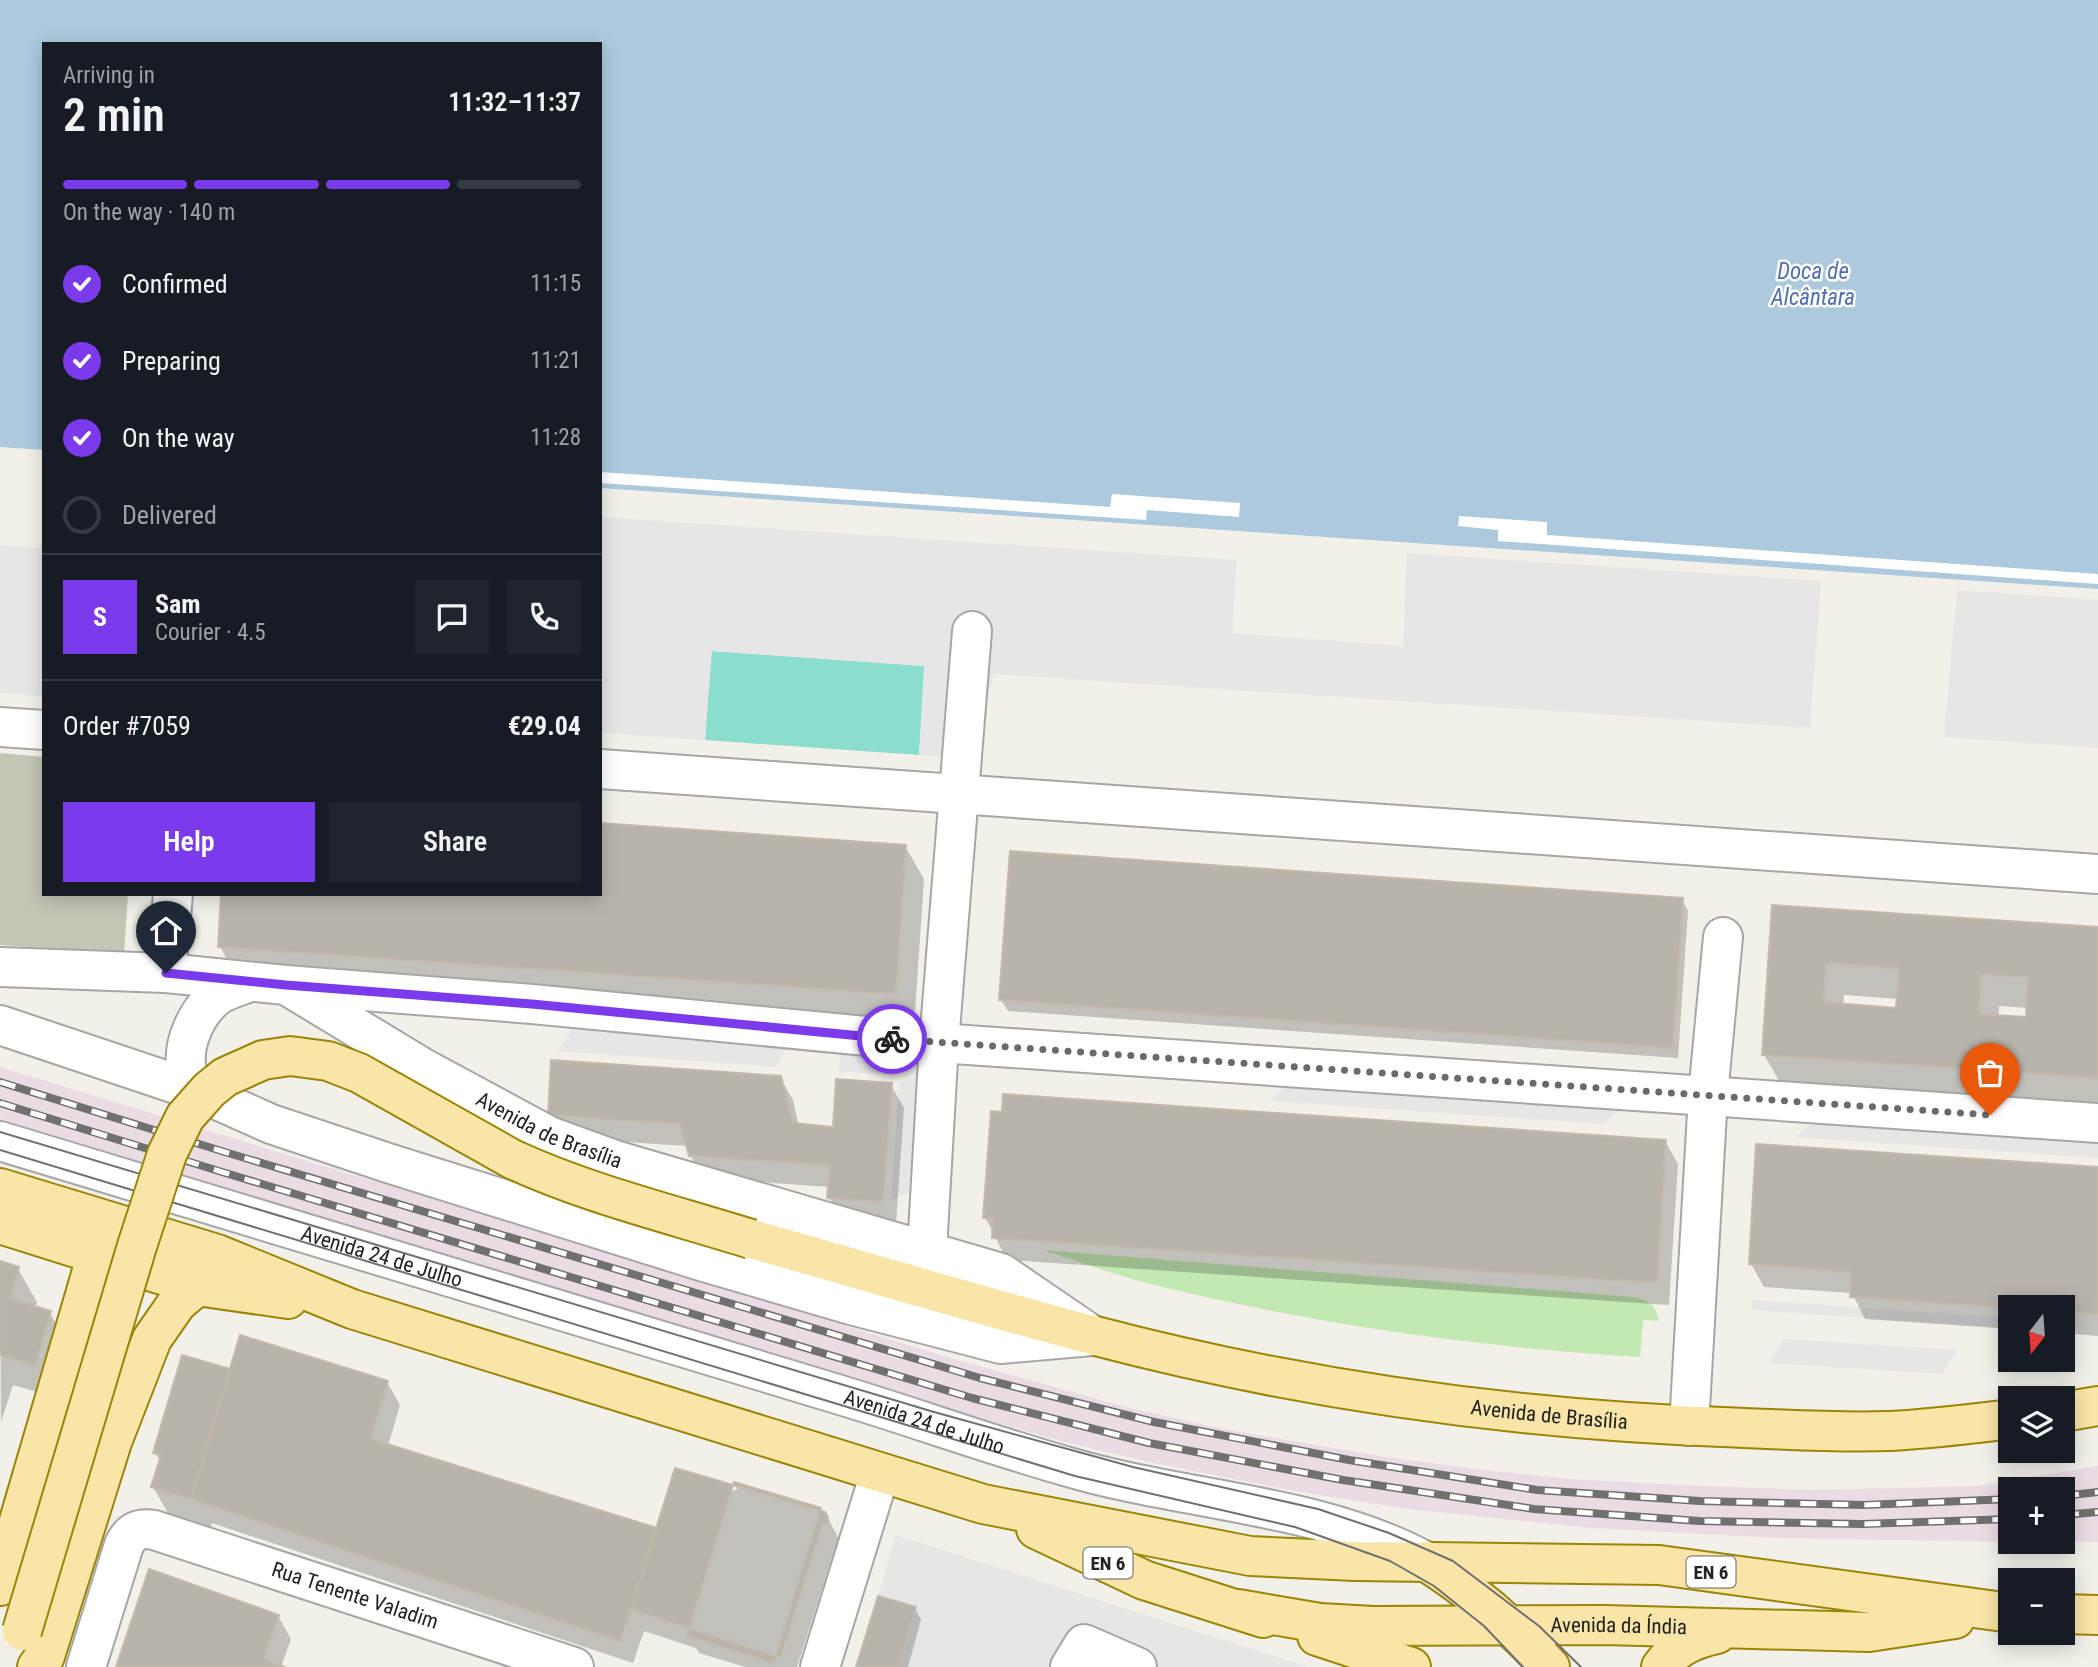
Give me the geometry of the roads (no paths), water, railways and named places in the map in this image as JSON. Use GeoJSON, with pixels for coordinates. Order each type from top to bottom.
{"type":"FeatureCollection","features":[{"type":"Feature","properties":{"kind":"main road"},"geometry":{"type":"LineString","coordinates":[[11,1667],[129,1273],[176,1132],[195,1103],[209,1090],[234,1072],[263,1060],[290,1056],[328,1061],[359,1073],[538,1171],[574,1185],[751,1239],[1094,1336]]}},
{"type":"Feature","properties":{"kind":"main road"},"geometry":{"type":"LineString","coordinates":[[0,1188],[207,1270],[352,1309],[983,1504],[1250,1556],[1424,1561],[1482,1601],[1510,1625],[1550,1667]]}},
{"type":"Feature","properties":{"kind":"main road"},"geometry":{"type":"LineString","coordinates":[[0,1224],[97,1254],[207,1270]]}},
{"type":"Feature","properties":{"kind":"main road"},"geometry":{"type":"LineString","coordinates":[[0,1586],[97,1254]]}},
{"type":"Feature","properties":{"kind":"main road"},"geometry":{"type":"LineString","coordinates":[[37,1667],[46,1656],[112,1442],[152,1339],[177,1303],[207,1270]]}},
{"type":"Feature","properties":{"kind":"main road","name":"Avenida de Brasília"},"geometry":{"type":"LineString","coordinates":[[1094,1336],[1266,1375],[1486,1409],[1581,1419],[1689,1426],[1887,1431],[1998,1421]]}},
{"type":"Feature","properties":{"kind":"main road"},"geometry":{"type":"LineString","coordinates":[[2075,1410],[2098,1406]]}},
{"type":"Feature","properties":{"kind":"main road","name":"EN 6"},"geometry":{"type":"LineString","coordinates":[[983,1504],[1144,1580],[1238,1609]]}},
{"type":"Feature","properties":{"kind":"main road","name":"Avenida da Índia"},"geometry":{"type":"LineString","coordinates":[[1424,1561],[1659,1565],[1998,1612]]}},
{"type":"Feature","properties":{"kind":"main road"},"geometry":{"type":"LineString","coordinates":[[1238,1609],[1412,1667]]}},
{"type":"Feature","properties":{"kind":"main road","name":"Avenida da Índia"},"geometry":{"type":"LineString","coordinates":[[1238,1609],[1320,1623],[1373,1626],[1510,1625],[1869,1632],[1998,1614]]}},
{"type":"Feature","properties":{"kind":"main road"},"geometry":{"type":"LineString","coordinates":[[2075,1614],[2098,1615]]}},
{"type":"Feature","properties":{"kind":"main road"},"geometry":{"type":"LineString","coordinates":[[1661,1667],[1667,1658],[1682,1646],[1698,1639],[1750,1629]]}},
{"type":"Feature","properties":{"kind":"street"},"geometry":{"type":"LineString","coordinates":[[927,1250],[939,1043],[972,631]]}},
{"type":"Feature","properties":{"kind":"street"},"geometry":{"type":"LineString","coordinates":[[0,727],[42,730]]}},
{"type":"Feature","properties":{"kind":"street"},"geometry":{"type":"LineString","coordinates":[[602,769],[2098,874]]}},
{"type":"Feature","properties":{"kind":"street"},"geometry":{"type":"LineString","coordinates":[[166,973],[173,896]]}},
{"type":"Feature","properties":{"kind":"street"},"geometry":{"type":"LineString","coordinates":[[1689,1426],[1709,1095],[1723,937]]}},
{"type":"Feature","properties":{"kind":"street","name":"Avenida de Brasília"},"geometry":{"type":"LineString","coordinates":[[0,967],[166,973],[268,984],[549,1136],[618,1161],[1001,1273],[1094,1336]]}},
{"type":"Feature","properties":{"kind":"street"},"geometry":{"type":"LineString","coordinates":[[197,1091],[188,1073],[186,1056],[193,1027],[203,1009],[219,995],[268,984],[532,1004],[939,1043],[2098,1123]]}},
{"type":"Feature","properties":{"kind":"street","name":"Avenida de Brasília"},"geometry":{"type":"LineString","coordinates":[[0,1025],[197,1091],[271,1124],[391,1164],[851,1305],[1001,1345],[1094,1336]]}},
{"type":"Feature","properties":{"kind":"street","name":"Avenida 24 de Julho"},"geometry":{"type":"LineString","coordinates":[[0,1141],[838,1394],[1068,1467],[1152,1488],[1314,1521],[1376,1538],[1424,1561]]}},
{"type":"Feature","properties":{"kind":"street"},"geometry":{"type":"LineString","coordinates":[[820,1667],[880,1473]]}},
{"type":"Feature","properties":{"kind":"street","name":"Rua Tenente Valadim"},"geometry":{"type":"LineString","coordinates":[[86,1667],[124,1545],[130,1535],[142,1529],[154,1530],[574,1667]]}},
{"type":"Feature","properties":{"kind":"street"},"geometry":{"type":"LineString","coordinates":[[1070,1667],[1084,1644],[1137,1667]]}},
{"type":"Feature","properties":{"kind":"water","name":"Doca de Alcântara"},"geometry":{"type":"Polygon","coordinates":[[[0,0],[2098,0],[2098,589],[602,488],[602,42],[42,42],[42,450],[0,447],[0,0]]]}},
{"type":"Feature","properties":{"kind":"tram line"},"geometry":{"type":"LineString","coordinates":[[0,1132],[934,1412],[1133,1467],[1318,1509],[1389,1533],[1453,1561],[1539,1626],[1581,1667]]}},
{"type":"Feature","properties":{"kind":"tram line"},"geometry":{"type":"LineString","coordinates":[[0,1150],[1075,1476],[1295,1527],[1390,1561],[1434,1586],[1484,1626],[1523,1667]]}},
{"type":"Feature","properties":{"kind":"railway"},"geometry":{"type":"LineString","coordinates":[[0,1082],[980,1378],[1154,1422],[1349,1460],[1537,1490],[1700,1501],[1864,1505],[1998,1500]]}},
{"type":"Feature","properties":{"kind":"railway"},"geometry":{"type":"LineString","coordinates":[[0,1103],[972,1398],[1149,1443],[1343,1480],[1534,1509],[1699,1521],[1863,1524],[1998,1519]]}},
{"type":"Feature","properties":{"kind":"railway"},"geometry":{"type":"LineString","coordinates":[[2075,1495],[2098,1492]]}},
{"type":"Feature","properties":{"kind":"railway"},"geometry":{"type":"LineString","coordinates":[[2075,1514],[2098,1512]]}}]}
